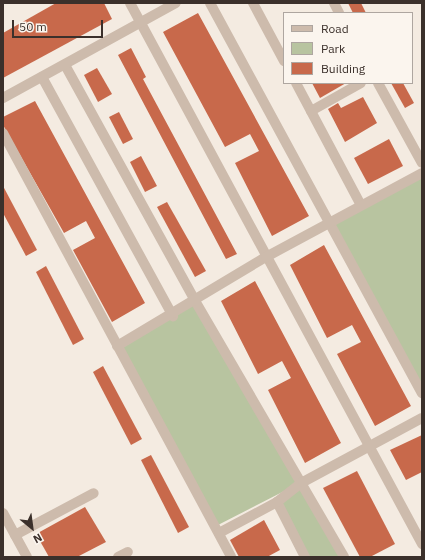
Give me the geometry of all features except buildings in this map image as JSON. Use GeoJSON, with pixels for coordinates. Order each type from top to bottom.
{"type":"FeatureCollection","features":[{"type":"Feature","properties":{"kind":"street"},"geometry":{"type":"LineString","coordinates":[[130,3],[139,23],[422,544]]}},
{"type":"Feature","properties":{"kind":"street"},"geometry":{"type":"LineString","coordinates":[[3,98],[176,3]]}},
{"type":"Feature","properties":{"kind":"street"},"geometry":{"type":"LineString","coordinates":[[210,3],[331,222],[422,392]]}},
{"type":"Feature","properties":{"kind":"street"},"geometry":{"type":"LineString","coordinates":[[252,3],[283,59]]}},
{"type":"Feature","properties":{"kind":"street"},"geometry":{"type":"LineString","coordinates":[[334,3],[338,12]]}},
{"type":"Feature","properties":{"kind":"street"},"geometry":{"type":"LineString","coordinates":[[65,65],[194,299],[303,482],[344,557]]}},
{"type":"Feature","properties":{"kind":"street"},"geometry":{"type":"LineString","coordinates":[[42,77],[173,316]]}},
{"type":"Feature","properties":{"kind":"street"},"geometry":{"type":"LineString","coordinates":[[297,84],[361,205]]}},
{"type":"Feature","properties":{"kind":"street"},"geometry":{"type":"LineString","coordinates":[[311,111],[359,84]]}},
{"type":"Feature","properties":{"kind":"street"},"geometry":{"type":"LineString","coordinates":[[379,84],[422,163]]}},
{"type":"Feature","properties":{"kind":"street"},"geometry":{"type":"LineString","coordinates":[[3,134],[232,557]]}},
{"type":"Feature","properties":{"kind":"street"},"geometry":{"type":"LineString","coordinates":[[118,346],[173,316],[194,299],[266,257],[422,173]]}},
{"type":"Feature","properties":{"kind":"street"},"geometry":{"type":"LineString","coordinates":[[219,533],[276,502],[303,482],[368,445],[422,418]]}},
{"type":"Feature","properties":{"kind":"street"},"geometry":{"type":"LineString","coordinates":[[15,535],[94,493]]}},
{"type":"Feature","properties":{"kind":"street"},"geometry":{"type":"LineString","coordinates":[[276,502],[305,557]]}},
{"type":"Feature","properties":{"kind":"street"},"geometry":{"type":"LineString","coordinates":[[3,513],[27,557]]}},
{"type":"Feature","properties":{"kind":"street"},"geometry":{"type":"LineString","coordinates":[[118,557],[128,552]]}},
{"type":"Feature","properties":{"kind":"green space"},"geometry":{"type":"Polygon","coordinates":[[[422,173],[422,392],[331,222],[422,173]]]}},
{"type":"Feature","properties":{"kind":"green space"},"geometry":{"type":"Polygon","coordinates":[[[194,299],[344,557],[305,557],[277,502],[300,483],[218,525],[118,346],[194,299]]]}}]}
